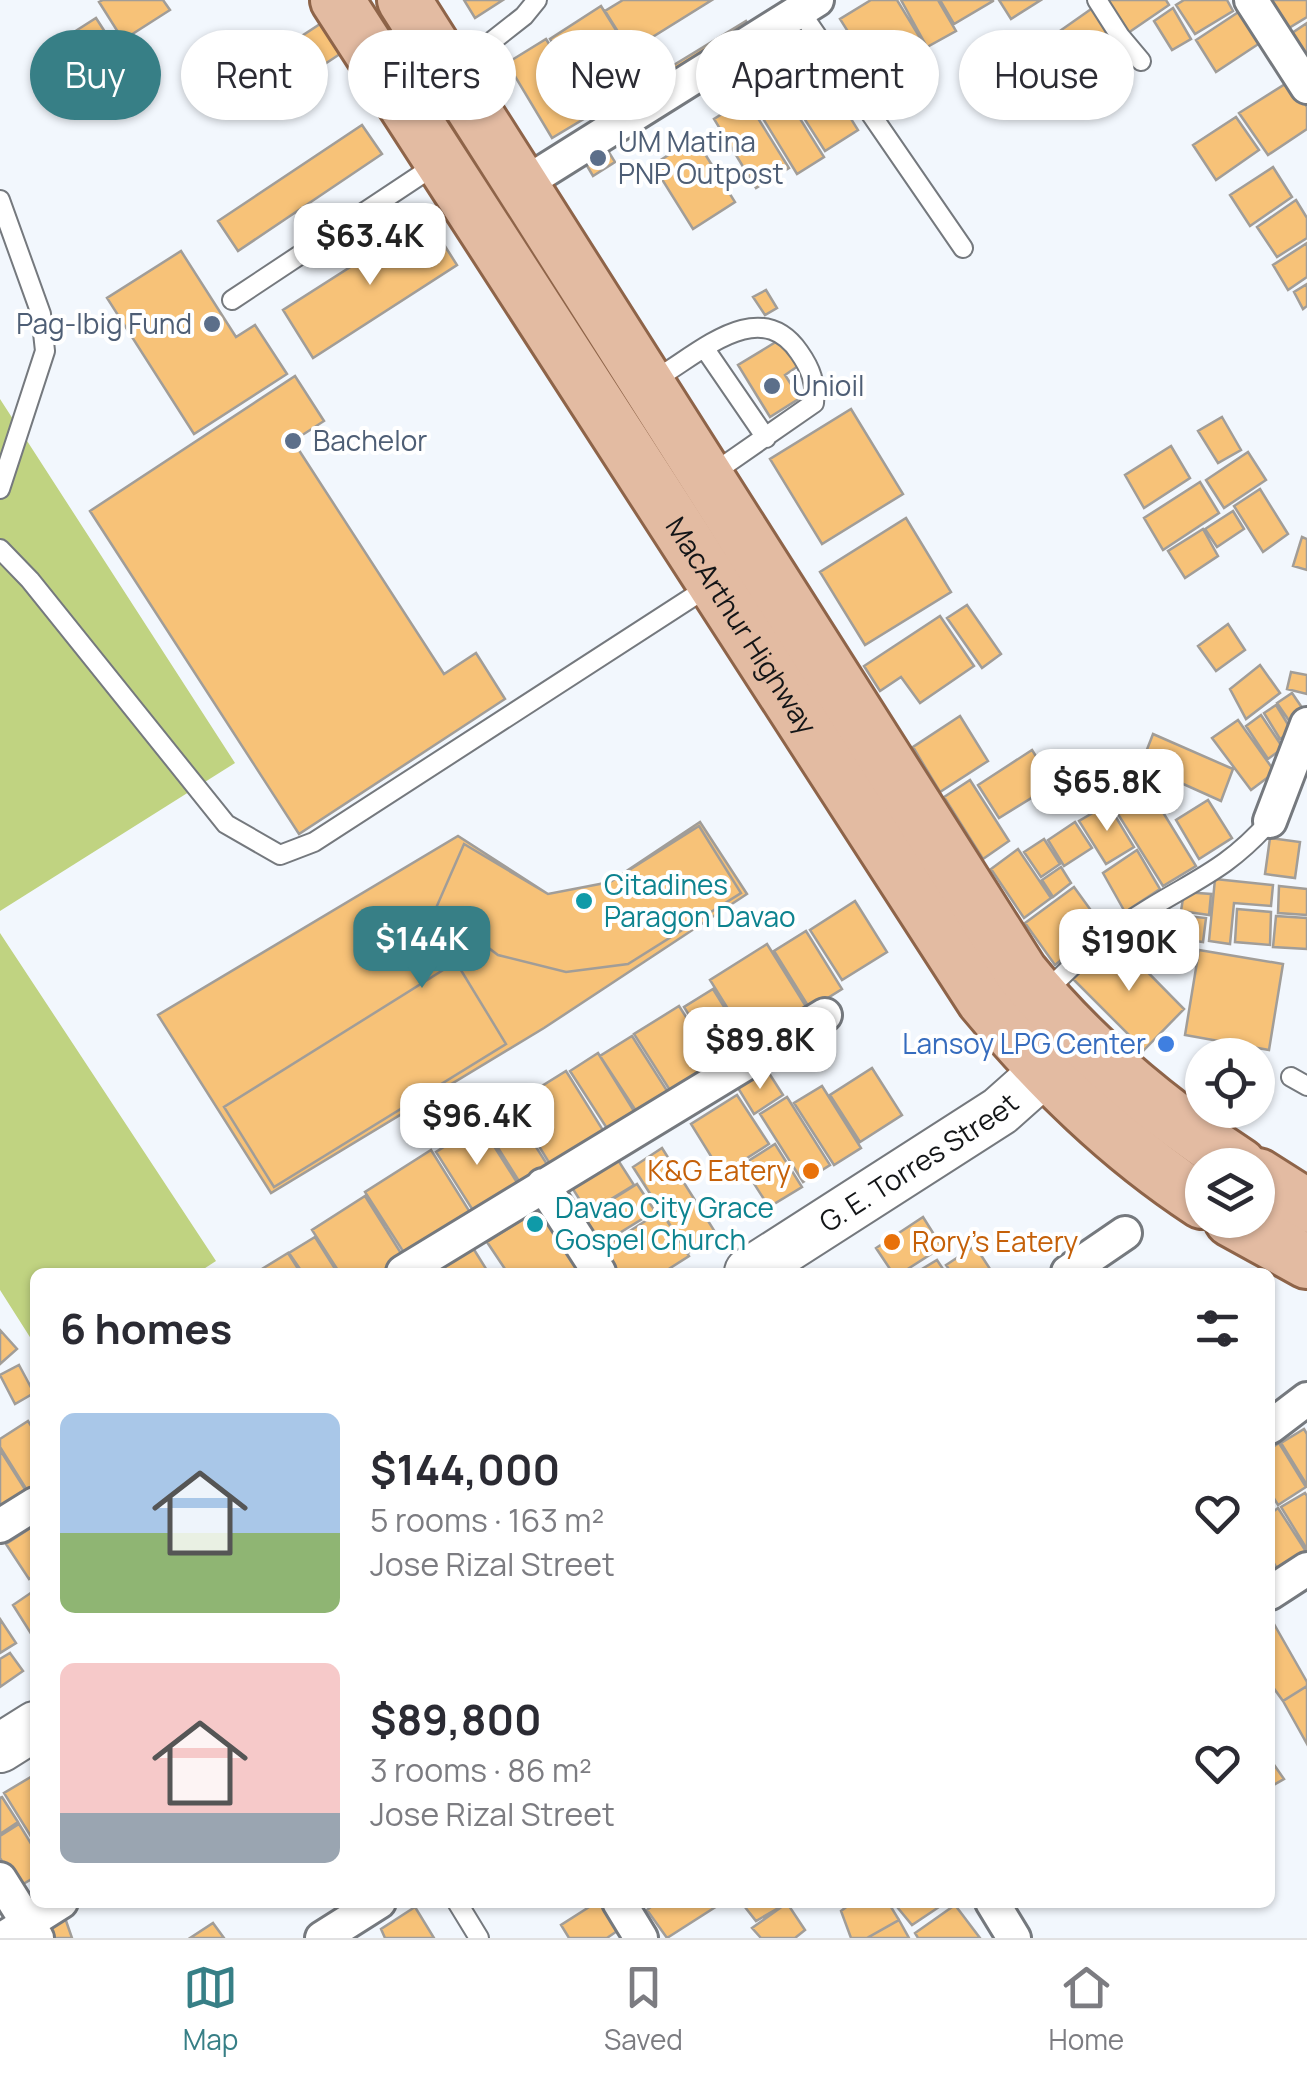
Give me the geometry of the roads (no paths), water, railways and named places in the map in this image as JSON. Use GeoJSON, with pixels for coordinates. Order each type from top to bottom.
{"type":"FeatureCollection","features":[{"type":"Feature","properties":{"kind":"main road","name":"MacArthur Highway"},"geometry":{"type":"LineString","coordinates":[[337,0],[984,1000],[1062,1056],[1144,1096],[1216,1148]]}},
{"type":"Feature","properties":{"kind":"main road","name":"MacArthur Highway"},"geometry":{"type":"LineString","coordinates":[[404,0],[423,30]]}},
{"type":"Feature","properties":{"kind":"main road","name":"MacArthur Highway"},"geometry":{"type":"LineString","coordinates":[[481,120],[981,911],[1041,997],[1062,1056],[1122,1143],[1185,1189]]}},
{"type":"Feature","properties":{"kind":"main road","name":"G. E. Torres Street"},"geometry":{"type":"LineString","coordinates":[[755,1268],[990,1118],[1062,1056]]}},
{"type":"Feature","properties":{"kind":"main road"},"geometry":{"type":"LineString","coordinates":[[1275,1186],[1307,1206]]}},
{"type":"Feature","properties":{"kind":"main road"},"geometry":{"type":"LineString","coordinates":[[1264,1238],[1307,1262]]}},
{"type":"Feature","properties":{"kind":"street"},"geometry":{"type":"LineString","coordinates":[[1251,0],[1307,87]]}},
{"type":"Feature","properties":{"kind":"street"},"geometry":{"type":"LineString","coordinates":[[522,185],[808,6]]}},
{"type":"Feature","properties":{"kind":"street"},"geometry":{"type":"LineString","coordinates":[[1270,820],[1307,724]]}},
{"type":"Feature","properties":{"kind":"street"},"geometry":{"type":"LineString","coordinates":[[409,1268],[825,1015]]}},
{"type":"Feature","properties":{"kind":"street"},"geometry":{"type":"LineString","coordinates":[[543,1185],[596,1268]]}},
{"type":"Feature","properties":{"kind":"street"},"geometry":{"type":"LineString","coordinates":[[1074,1268],[1125,1232]]}},
{"type":"Feature","properties":{"kind":"street"},"geometry":{"type":"LineString","coordinates":[[1275,1424],[1307,1398]]}},
{"type":"Feature","properties":{"kind":"street"},"geometry":{"type":"LineString","coordinates":[[0,1526],[30,1507]]}},
{"type":"Feature","properties":{"kind":"street"},"geometry":{"type":"LineString","coordinates":[[1275,1591],[1307,1569]]}},
{"type":"Feature","properties":{"kind":"street"},"geometry":{"type":"LineString","coordinates":[[0,1879],[23,1933],[54,1908]]}},
{"type":"Feature","properties":{"kind":"street"},"geometry":{"type":"LineString","coordinates":[[322,1938],[370,1908]]}},
{"type":"Feature","properties":{"kind":"street"},"geometry":{"type":"LineString","coordinates":[[623,1908],[641,1938]]}},
{"type":"Feature","properties":{"kind":"street"},"geometry":{"type":"LineString","coordinates":[[996,1908],[1014,1938]]}},
{"type":"Feature","properties":{"kind":"lane"},"geometry":{"type":"LineString","coordinates":[[506,30],[536,0]]}},
{"type":"Feature","properties":{"kind":"lane"},"geometry":{"type":"LineString","coordinates":[[1097,0],[1141,61]]}},
{"type":"Feature","properties":{"kind":"lane"},"geometry":{"type":"LineString","coordinates":[[808,6],[963,248]]}},
{"type":"Feature","properties":{"kind":"lane"},"geometry":{"type":"LineString","coordinates":[[232,300],[440,162]]}},
{"type":"Feature","properties":{"kind":"lane"},"geometry":{"type":"LineString","coordinates":[[0,200],[41,314],[45,350],[0,489]]}},
{"type":"Feature","properties":{"kind":"lane"},"geometry":{"type":"LineString","coordinates":[[648,384],[730,332],[750,327],[771,328],[787,336],[800,354],[816,386],[814,402],[707,477]]}},
{"type":"Feature","properties":{"kind":"lane"},"geometry":{"type":"LineString","coordinates":[[705,349],[766,438]]}},
{"type":"Feature","properties":{"kind":"lane"},"geometry":{"type":"LineString","coordinates":[[0,549],[42,595],[226,824],[280,855],[314,842],[712,584]]}},
{"type":"Feature","properties":{"kind":"lane"},"geometry":{"type":"LineString","coordinates":[[1041,997],[1098,943],[1150,908],[1210,876],[1246,849],[1270,820]]}},
{"type":"Feature","properties":{"kind":"lane"},"geometry":{"type":"LineString","coordinates":[[462,1908],[480,1938]]}},
{"type":"Feature","properties":{"kind":"place","name":"UM Matina PNP Outpost"},"geometry":{"type":"Point","coordinates":[598,158]}},
{"type":"Feature","properties":{"kind":"place","name":"Pag-Ibig Fund"},"geometry":{"type":"Point","coordinates":[212,324]}},
{"type":"Feature","properties":{"kind":"place","name":"Unioil"},"geometry":{"type":"Point","coordinates":[772,386]}},
{"type":"Feature","properties":{"kind":"place","name":"Bachelor"},"geometry":{"type":"Point","coordinates":[293,441]}},
{"type":"Feature","properties":{"kind":"place","name":"Citadines Paragon Davao"},"geometry":{"type":"Point","coordinates":[584,901]}},
{"type":"Feature","properties":{"kind":"place","name":"Lansoy LPG Center"},"geometry":{"type":"Point","coordinates":[1166,1044]}},
{"type":"Feature","properties":{"kind":"place","name":"K&G Eatery"},"geometry":{"type":"Point","coordinates":[811,1171]}},
{"type":"Feature","properties":{"kind":"place","name":"Davao City Grace Gospel Church"},"geometry":{"type":"Point","coordinates":[535,1224]}},
{"type":"Feature","properties":{"kind":"place","name":"Rory's Eatery"},"geometry":{"type":"Point","coordinates":[892,1242]}}]}
